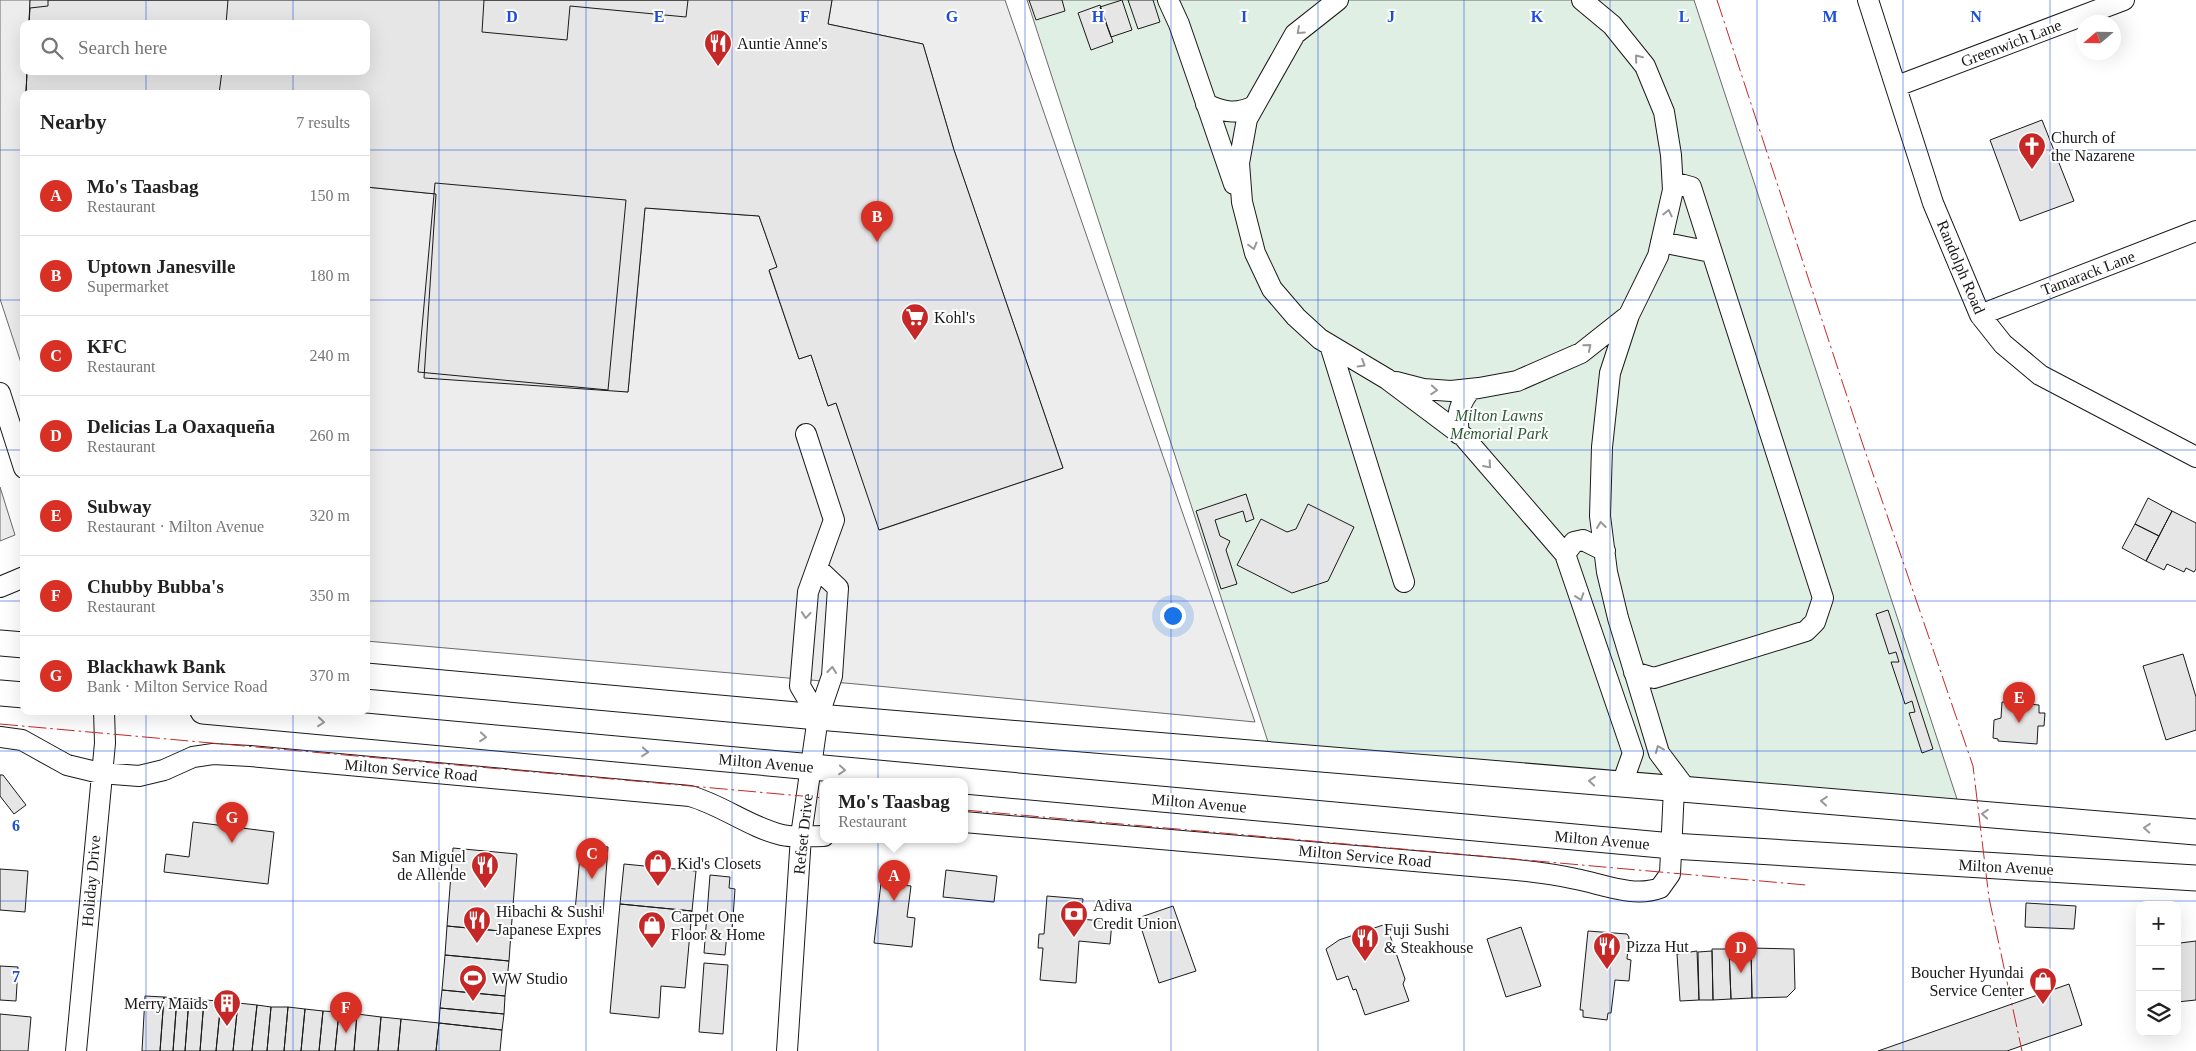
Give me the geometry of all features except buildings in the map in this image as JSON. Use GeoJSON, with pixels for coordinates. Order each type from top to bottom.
{"type":"FeatureCollection","features":[{"type":"Feature","properties":{"kind":"main road"},"geometry":{"type":"LineString","coordinates":[[0,643],[20,645]]}},
{"type":"Feature","properties":{"kind":"main road"},"geometry":{"type":"LineString","coordinates":[[370,676],[818,717],[2196,832]]}},
{"type":"Feature","properties":{"kind":"main road"},"geometry":{"type":"LineString","coordinates":[[0,693],[20,695]]}},
{"type":"Feature","properties":{"kind":"main road","name":"Milton Avenue"},"geometry":{"type":"LineString","coordinates":[[246,715],[931,778]]}},
{"type":"Feature","properties":{"kind":"main road","name":"Milton Avenue"},"geometry":{"type":"LineString","coordinates":[[968,781],[1672,846],[2196,878]]}},
{"type":"Feature","properties":{"kind":"street"},"geometry":{"type":"LineString","coordinates":[[1168,0],[1179,24],[1248,224]]}},
{"type":"Feature","properties":{"kind":"street"},"geometry":{"type":"LineString","coordinates":[[1338,0],[1295,34],[1247,119],[1239,164],[1242,202],[1255,253],[1272,289],[1296,317],[1330,345],[1387,380],[1459,434],[1565,554],[1633,753],[1622,784]]}},
{"type":"Feature","properties":{"kind":"street"},"geometry":{"type":"LineString","coordinates":[[1582,0],[1612,25],[1645,66],[1664,112],[1671,155],[1674,190],[1658,256],[1630,315],[1609,382],[1602,447],[1600,516],[1604,551],[1618,618],[1659,753],[1680,789]]}},
{"type":"Feature","properties":{"kind":"street","name":"Randolph Road"},"geometry":{"type":"LineString","coordinates":[[1868,0],[1897,86],[1933,204],[1980,315],[2003,344],[2040,375],[2196,457]]}},
{"type":"Feature","properties":{"kind":"street","name":"Greenwich Lane"},"geometry":{"type":"LineString","coordinates":[[1897,86],[2124,0]]}},
{"type":"Feature","properties":{"kind":"street"},"geometry":{"type":"LineString","coordinates":[[1206,104],[1230,112],[1244,111],[1254,106]]}},
{"type":"Feature","properties":{"kind":"street"},"geometry":{"type":"LineString","coordinates":[[1634,672],[1654,678],[1806,631],[1815,622],[1823,598],[1691,187],[1673,182]]}},
{"type":"Feature","properties":{"kind":"street","name":"Tamarack Lane"},"geometry":{"type":"LineString","coordinates":[[1980,315],[2196,231]]}},
{"type":"Feature","properties":{"kind":"street"},"geometry":{"type":"LineString","coordinates":[[1661,242],[1712,252]]}},
{"type":"Feature","properties":{"kind":"street"},"geometry":{"type":"LineString","coordinates":[[1387,380],[1422,389],[1451,391],[1517,380],[1581,353],[1630,315]]}},
{"type":"Feature","properties":{"kind":"street"},"geometry":{"type":"LineString","coordinates":[[1330,345],[1404,582]]}},
{"type":"Feature","properties":{"kind":"street"},"geometry":{"type":"LineString","coordinates":[[1459,434],[1457,419],[1460,402],[1471,389]]}},
{"type":"Feature","properties":{"kind":"street"},"geometry":{"type":"LineString","coordinates":[[0,394],[20,456]]}},
{"type":"Feature","properties":{"kind":"street"},"geometry":{"type":"LineString","coordinates":[[806,434],[834,520],[818,569],[808,592],[800,686],[818,717]]}},
{"type":"Feature","properties":{"kind":"street"},"geometry":{"type":"LineString","coordinates":[[1565,554],[1574,542],[1583,540],[1604,551]]}},
{"type":"Feature","properties":{"kind":"street","name":"Refset Drive"},"geometry":{"type":"LineString","coordinates":[[787,1051],[801,836],[818,717],[832,676],[838,588],[818,569]]}},
{"type":"Feature","properties":{"kind":"street"},"geometry":{"type":"LineString","coordinates":[[0,587],[20,579]]}},
{"type":"Feature","properties":{"kind":"street"},"geometry":{"type":"LineString","coordinates":[[1647,713],[1654,678]]}},
{"type":"Feature","properties":{"kind":"street","name":"Holiday Drive"},"geometry":{"type":"LineString","coordinates":[[76,1051],[100,773],[105,742],[104,715]]}},
{"type":"Feature","properties":{"kind":"street","name":"Milton Service Road"},"geometry":{"type":"LineString","coordinates":[[0,736],[22,740],[67,765],[100,773],[139,776],[213,754],[250,756],[690,796],[712,802],[768,832],[784,836],[820,836]]}},
{"type":"Feature","properties":{"kind":"street","name":"Milton Service Road"},"geometry":{"type":"LineString","coordinates":[[968,822],[1541,872],[1635,891],[1655,890],[1667,881],[1670,874],[1680,789]]}},
{"type":"Feature","properties":{"kind":"green space","name":"Milton Lawns Memorial Park"},"geometry":{"type":"Polygon","coordinates":[[[1027,0],[1694,0],[1958,802],[1269,745],[1027,0]]]}},
{"type":"Feature","properties":{"kind":"shaded area"},"geometry":{"type":"Polygon","coordinates":[[[0,0],[30,0],[29,20],[20,20],[20,75],[27,75],[26,90],[20,90],[20,360],[0,299],[0,0]]]}},
{"type":"Feature","properties":{"kind":"shaded area"},"geometry":{"type":"Polygon","coordinates":[[[832,0],[1005,0],[1255,722],[856,684],[370,641],[370,187],[436,194],[608,390],[628,392],[645,208],[759,216],[777,267],[769,271],[799,359],[811,355],[828,406],[836,403],[880,530],[1063,468],[954,150],[923,44],[828,24],[832,0]]]}},
{"type":"Feature","properties":{"kind":"shaded area"},"geometry":{"type":"Polygon","coordinates":[[[0,487],[15,535],[0,541],[0,487]]]}},
{"type":"Feature","properties":{"kind":"power"},"geometry":{"type":"LineString","coordinates":[[1717,0],[1862,442],[1973,766],[1989,898],[2022,1051]]}},
{"type":"Feature","properties":{"kind":"power"},"geometry":{"type":"LineString","coordinates":[[0,724],[820,798]]}},
{"type":"Feature","properties":{"kind":"power"},"geometry":{"type":"LineString","coordinates":[[968,810],[1806,885]]}},
{"type":"Feature","properties":{"kind":"place","name":"Auntie Anne's"},"geometry":{"type":"Point","coordinates":[718,67]}},
{"type":"Feature","properties":{"kind":"place","name":"Church of the Nazarene"},"geometry":{"type":"Point","coordinates":[2032,170]}},
{"type":"Feature","properties":{"kind":"place","name":"Uptown Janesville"},"geometry":{"type":"Point","coordinates":[877,242]}},
{"type":"Feature","properties":{"kind":"place","name":"Kohl's"},"geometry":{"type":"Point","coordinates":[915,341]}},
{"type":"Feature","properties":{"kind":"place","name":"Subway"},"geometry":{"type":"Point","coordinates":[2019,723]}},
{"type":"Feature","properties":{"kind":"place","name":"Blackhawk Bank"},"geometry":{"type":"Point","coordinates":[232,843]}},
{"type":"Feature","properties":{"kind":"place","name":"KFC"},"geometry":{"type":"Point","coordinates":[592,879]}},
{"type":"Feature","properties":{"kind":"place","name":"Kid's Closets"},"geometry":{"type":"Point","coordinates":[658,887]}},
{"type":"Feature","properties":{"kind":"place","name":"San Miguel de Allende"},"geometry":{"type":"Point","coordinates":[485,889]}},
{"type":"Feature","properties":{"kind":"place","name":"Mo's Taasbag"},"geometry":{"type":"Point","coordinates":[894,901]}},
{"type":"Feature","properties":{"kind":"place","name":"Adiva Credit Union"},"geometry":{"type":"Point","coordinates":[1074,938]}},
{"type":"Feature","properties":{"kind":"place","name":"Hibachi & Sushi Japanese Expres"},"geometry":{"type":"Point","coordinates":[477,944]}},
{"type":"Feature","properties":{"kind":"place","name":"Carpet One Floor & Home"},"geometry":{"type":"Point","coordinates":[652,949]}},
{"type":"Feature","properties":{"kind":"place","name":"Fuji Sushi & Steakhouse"},"geometry":{"type":"Point","coordinates":[1365,962]}},
{"type":"Feature","properties":{"kind":"place","name":"Pizza Hut"},"geometry":{"type":"Point","coordinates":[1607,970]}},
{"type":"Feature","properties":{"kind":"place","name":"Delicias La Oaxaqueña"},"geometry":{"type":"Point","coordinates":[1741,973]}},
{"type":"Feature","properties":{"kind":"place","name":"WW Studio"},"geometry":{"type":"Point","coordinates":[473,1002]}},
{"type":"Feature","properties":{"kind":"place","name":"Boucher Hyundai Service Center"},"geometry":{"type":"Point","coordinates":[2043,1005]}},
{"type":"Feature","properties":{"kind":"place","name":"Merry Maids"},"geometry":{"type":"Point","coordinates":[227,1027]}},
{"type":"Feature","properties":{"kind":"place","name":"Chubby Bubba's"},"geometry":{"type":"Point","coordinates":[346,1033]}}]}
